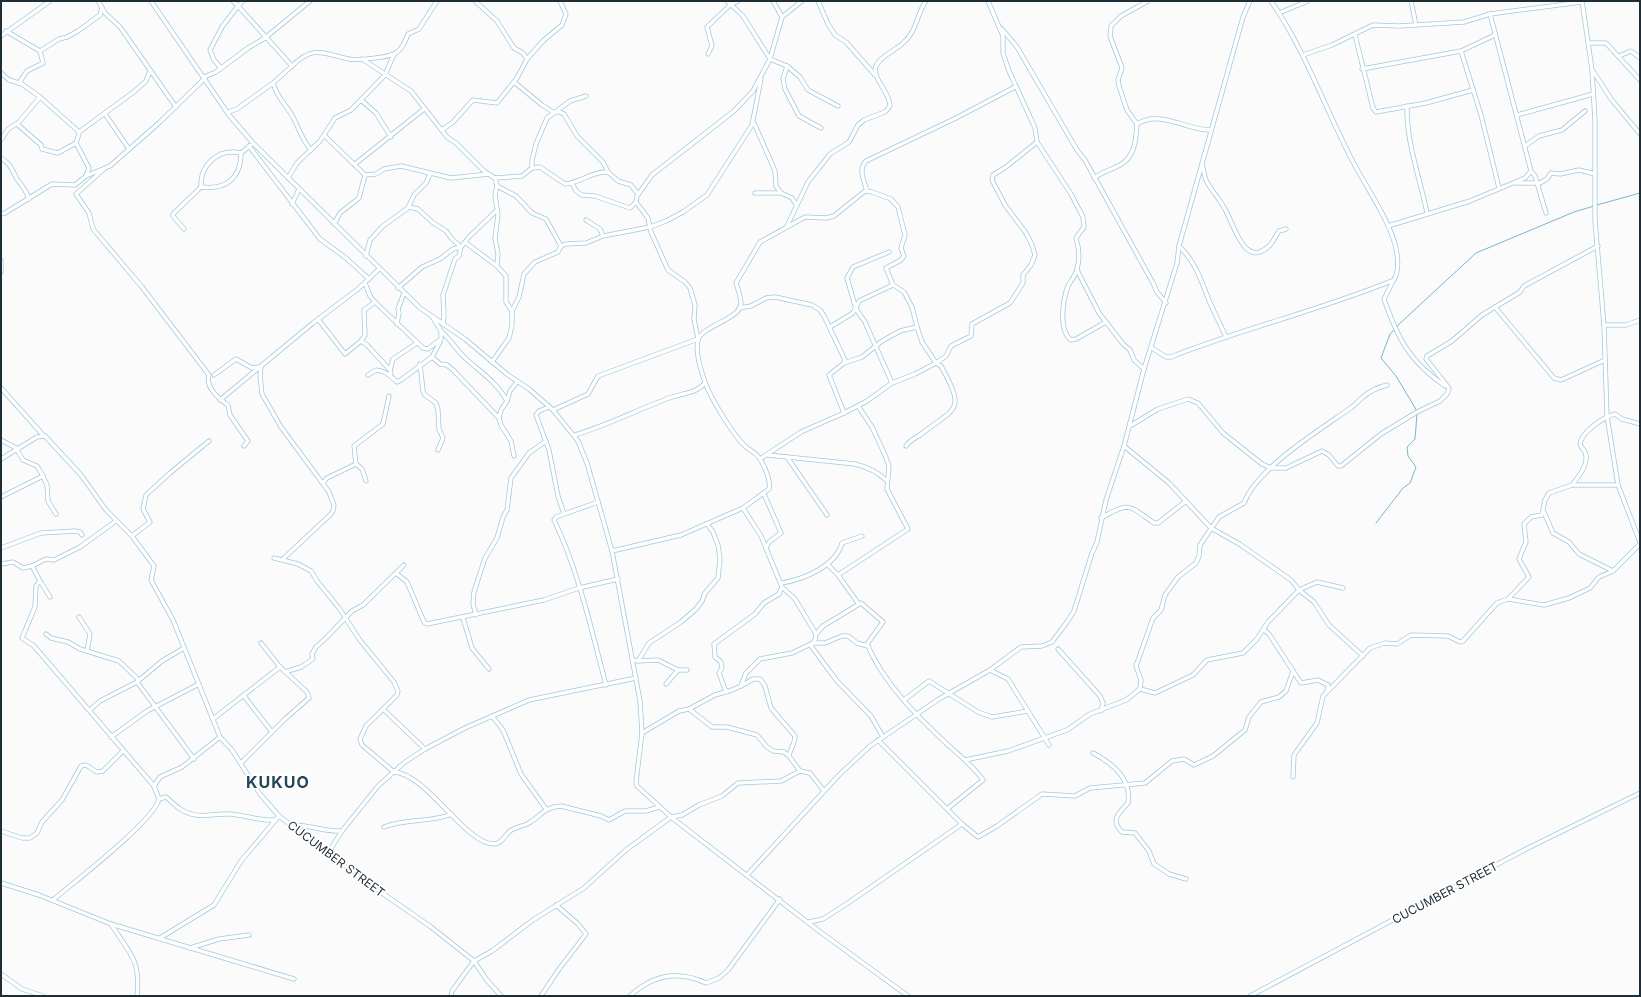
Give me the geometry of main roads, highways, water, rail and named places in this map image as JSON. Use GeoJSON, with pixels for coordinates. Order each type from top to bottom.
{"type":"FeatureCollection","features":[{"type":"Feature","properties":{"kind":"waterway"},"geometry":{"type":"LineString","coordinates":[[1597,205],[1640,193]]}},
{"type":"Feature","properties":{"kind":"waterway"},"geometry":{"type":"LineString","coordinates":[[1397,326],[1476,253],[1574,212],[1594,206]]}},
{"type":"Feature","properties":{"kind":"waterway"},"geometry":{"type":"LineString","coordinates":[[1395,329],[1390,334],[1381,358],[1396,376],[1417,411]]}},
{"type":"Feature","properties":{"kind":"waterway"},"geometry":{"type":"LineString","coordinates":[[1376,523],[1403,488],[1410,483],[1416,467],[1408,456],[1407,447],[1415,439],[1417,414]]}},
{"type":"Feature","properties":{"kind":"district","name":"KUKUO"},"geometry":{"type":"Point","coordinates":[278,782]}}]}
